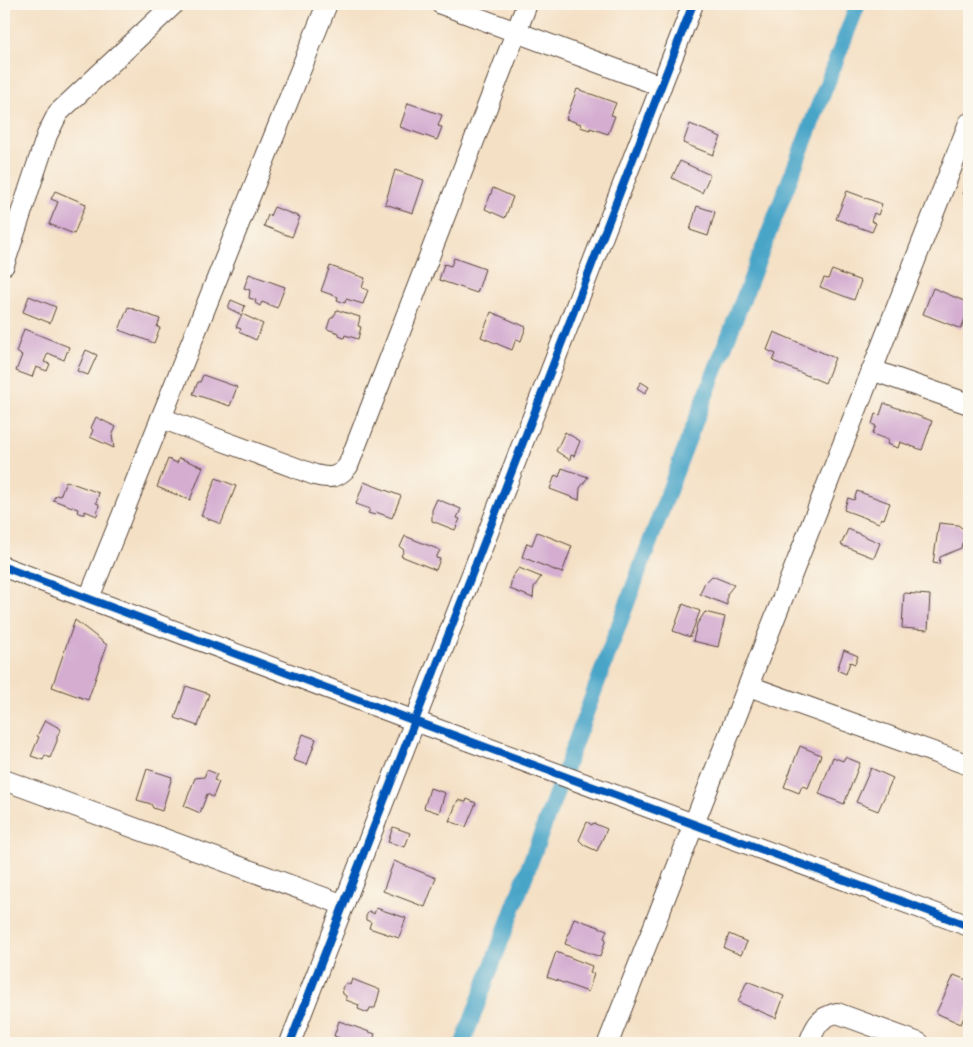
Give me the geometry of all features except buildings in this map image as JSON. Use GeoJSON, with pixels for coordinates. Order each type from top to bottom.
{"type":"FeatureCollection","features":[{"type":"Feature","properties":{"kind":"street"},"geometry":{"type":"LineString","coordinates":[[4,265],[47,135],[58,113],[174,4]]}},
{"type":"Feature","properties":{"kind":"street"},"geometry":{"type":"LineString","coordinates":[[89,598],[326,4]]}},
{"type":"Feature","properties":{"kind":"street"},"geometry":{"type":"LineString","coordinates":[[441,4],[661,86]]}},
{"type":"Feature","properties":{"kind":"street"},"geometry":{"type":"LineString","coordinates":[[161,418],[315,476],[333,478],[344,472],[348,466],[490,102],[515,30],[527,4]]}},
{"type":"Feature","properties":{"kind":"street"},"geometry":{"type":"LineString","coordinates":[[290,1043],[693,4]]}},
{"type":"Feature","properties":{"kind":"street"},"geometry":{"type":"LineString","coordinates":[[608,1043],[969,123]]}},
{"type":"Feature","properties":{"kind":"street"},"geometry":{"type":"LineString","coordinates":[[872,370],[969,404]]}},
{"type":"Feature","properties":{"kind":"street"},"geometry":{"type":"LineString","coordinates":[[4,566],[415,721],[969,926]]}},
{"type":"Feature","properties":{"kind":"street"},"geometry":{"type":"LineString","coordinates":[[749,686],[969,765]]}},
{"type":"Feature","properties":{"kind":"street"},"geometry":{"type":"LineString","coordinates":[[4,780],[344,904]]}},
{"type":"Feature","properties":{"kind":"street"},"geometry":{"type":"LineString","coordinates":[[809,1043],[815,1028],[825,1015],[837,1013],[919,1043]]}},
{"type":"Feature","properties":{"kind":"waterway"},"geometry":{"type":"LineString","coordinates":[[463,1043],[682,456],[858,4]]}},
{"type":"Feature","properties":{"kind":"cycle path"},"geometry":{"type":"LineString","coordinates":[[290,1043],[693,4]]}},
{"type":"Feature","properties":{"kind":"cycle path"},"geometry":{"type":"LineString","coordinates":[[4,567],[969,926]]}}]}
